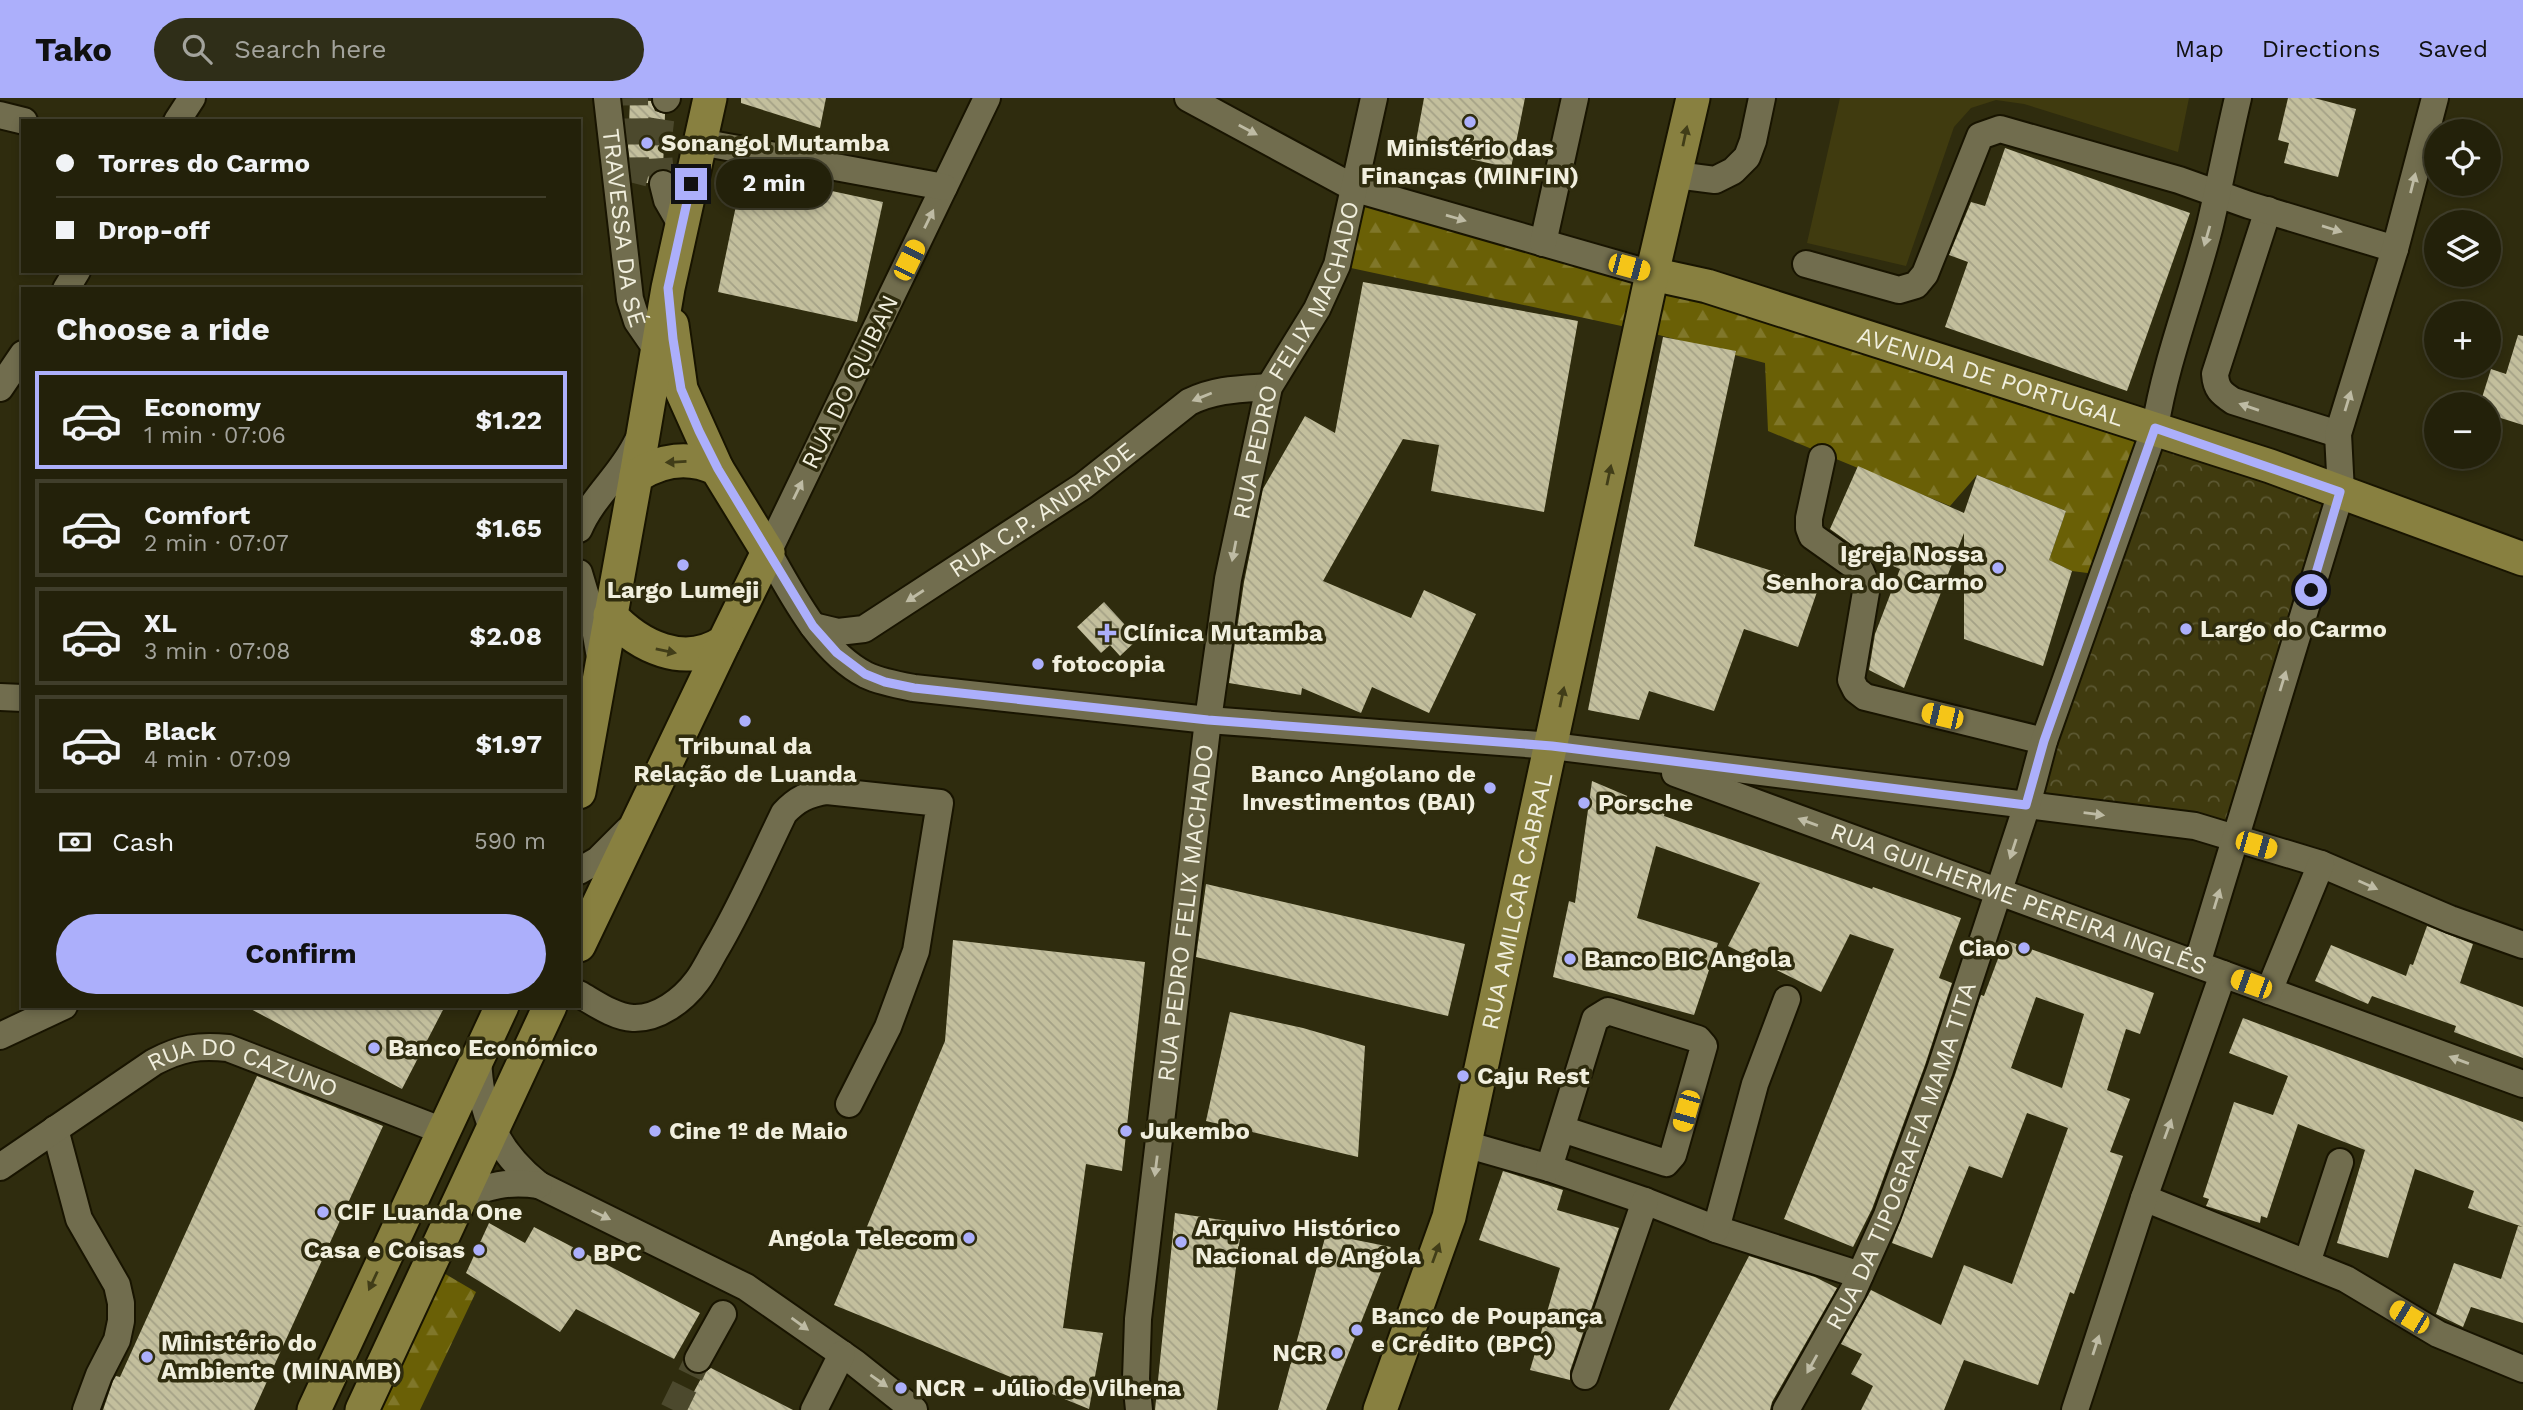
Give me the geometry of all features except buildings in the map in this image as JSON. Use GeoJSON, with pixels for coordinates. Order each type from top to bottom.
{"type":"FeatureCollection","features":[{"type":"Feature","properties":{"kind":"main road"},"geometry":{"type":"LineString","coordinates":[[582,753],[636,476],[668,288],[710,98]]}},
{"type":"Feature","properties":{"kind":"main road","name":"RUA AMILCAR CABRAL"},"geometry":{"type":"LineString","coordinates":[[1380,1410],[1449,1217],[1652,274],[1693,98]]}},
{"type":"Feature","properties":{"kind":"main road","name":"AVENIDA DE PORTUGAL"},"geometry":{"type":"LineString","coordinates":[[1652,274],[1707,286],[2155,428],[2523,559]]}},
{"type":"Feature","properties":{"kind":"main road"},"geometry":{"type":"LineString","coordinates":[[581,941],[724,642],[775,564],[718,469],[681,389],[668,288]]}},
{"type":"Feature","properties":{"kind":"main road"},"geometry":{"type":"LineString","coordinates":[[636,476],[651,466],[679,460],[708,464],[718,469]]}},
{"type":"Feature","properties":{"kind":"main road"},"geometry":{"type":"LineString","coordinates":[[610,615],[633,637],[652,648],[673,653],[695,653],[716,648],[724,642]]}},
{"type":"Feature","properties":{"kind":"main road"},"geometry":{"type":"LineString","coordinates":[[314,1410],[501,1008]]}},
{"type":"Feature","properties":{"kind":"main road"},"geometry":{"type":"LineString","coordinates":[[362,1410],[549,1008]]}},
{"type":"Feature","properties":{"kind":"street"},"geometry":{"type":"LineString","coordinates":[[178,119],[192,98]]}},
{"type":"Feature","properties":{"kind":"street","name":"TRAVESSA DA SÉ"},"geometry":{"type":"LineString","coordinates":[[607,98],[630,299],[637,321],[657,350]]}},
{"type":"Feature","properties":{"kind":"street","name":"RUA DO QUIBAN"},"geometry":{"type":"LineString","coordinates":[[775,564],[944,187],[987,98]]}},
{"type":"Feature","properties":{"kind":"street"},"geometry":{"type":"LineString","coordinates":[[1188,98],[1356,189],[1652,274]]}},
{"type":"Feature","properties":{"kind":"street","name":"RUA PEDRO FELIX MACHADO"},"geometry":{"type":"LineString","coordinates":[[1139,1410],[1136,1379],[1138,1319],[1208,720],[1228,579],[1269,387],[1317,309],[1337,265],[1356,189],[1374,98]]}},
{"type":"Feature","properties":{"kind":"street"},"geometry":{"type":"LineString","coordinates":[[1543,243],[1575,98]]}},
{"type":"Feature","properties":{"kind":"street"},"geometry":{"type":"LineString","coordinates":[[1676,175],[1715,180],[1732,171],[1747,157],[1762,98]]}},
{"type":"Feature","properties":{"kind":"street","name":"RUA DA TIPOGRAFIA MAMA TITA"},"geometry":{"type":"LineString","coordinates":[[1786,1410],[1860,1275],[1887,1214],[1935,1083],[1999,892],[2044,741],[2155,428],[2160,398],[2210,224],[2238,98]]}},
{"type":"Feature","properties":{"kind":"street"},"geometry":{"type":"LineString","coordinates":[[2197,964],[2340,492],[2338,434],[2395,249],[2435,98]]}},
{"type":"Feature","properties":{"kind":"street"},"geometry":{"type":"LineString","coordinates":[[0,115],[21,120]]}},
{"type":"Feature","properties":{"kind":"street"},"geometry":{"type":"LineString","coordinates":[[1806,264],[1899,290],[1916,285],[1925,274],[1980,136],[2000,129],[2216,192],[2395,249]]}},
{"type":"Feature","properties":{"kind":"street"},"geometry":{"type":"LineString","coordinates":[[700,142],[944,187]]}},
{"type":"Feature","properties":{"kind":"street"},"geometry":{"type":"LineString","coordinates":[[622,224],[633,183]]}},
{"type":"Feature","properties":{"kind":"street"},"geometry":{"type":"LineString","coordinates":[[663,184],[667,200],[682,226]]}},
{"type":"Feature","properties":{"kind":"street"},"geometry":{"type":"LineString","coordinates":[[2268,210],[2215,374],[2216,386],[2221,394],[2233,401],[2338,434]]}},
{"type":"Feature","properties":{"kind":"street"},"geometry":{"type":"LineString","coordinates":[[0,388],[21,357]]}},
{"type":"Feature","properties":{"kind":"street","name":"RUA C.P. ANDRADE"},"geometry":{"type":"LineString","coordinates":[[813,626],[838,632],[864,629],[1083,486],[1189,402],[1223,390],[1269,387]]}},
{"type":"Feature","properties":{"kind":"street"},"geometry":{"type":"LineString","coordinates":[[584,516],[627,461],[647,410]]}},
{"type":"Feature","properties":{"kind":"street"},"geometry":{"type":"LineString","coordinates":[[1822,458],[1809,528],[1819,543],[1860,570],[1867,586],[1851,680],[1856,690],[1865,697],[2044,741]]}},
{"type":"Feature","properties":{"kind":"street"},"geometry":{"type":"LineString","coordinates":[[584,516],[613,488],[636,476]]}},
{"type":"Feature","properties":{"kind":"street"},"geometry":{"type":"LineString","coordinates":[[775,564],[813,626],[846,660],[865,674],[885,682],[914,688],[1208,720],[1552,746],[2195,826],[2320,864],[2450,919],[2523,945]]}},
{"type":"Feature","properties":{"kind":"street"},"geometry":{"type":"LineString","coordinates":[[581,575],[610,615]]}},
{"type":"Feature","properties":{"kind":"street"},"geometry":{"type":"LineString","coordinates":[[581,579],[598,642],[599,675]]}},
{"type":"Feature","properties":{"kind":"street"},"geometry":{"type":"LineString","coordinates":[[0,697],[21,698]]}},
{"type":"Feature","properties":{"kind":"street","name":"RUA GUILHERME PEREIRA INGLÊS"},"geometry":{"type":"LineString","coordinates":[[1633,758],[2523,1084]]}},
{"type":"Feature","properties":{"kind":"street"},"geometry":{"type":"LineString","coordinates":[[581,995],[609,1011],[632,1018],[650,1016],[666,1009],[682,997],[696,982],[722,939],[784,813],[795,801],[810,793],[827,791],[940,803],[916,951],[888,1027],[849,1104]]}},
{"type":"Feature","properties":{"kind":"street"},"geometry":{"type":"LineString","coordinates":[[581,870],[598,860],[639,818]]}},
{"type":"Feature","properties":{"kind":"street"},"geometry":{"type":"LineString","coordinates":[[2269,991],[2320,864]]}},
{"type":"Feature","properties":{"kind":"street"},"geometry":{"type":"LineString","coordinates":[[2075,1410],[2144,1198],[2223,974]]}},
{"type":"Feature","properties":{"kind":"street"},"geometry":{"type":"LineString","coordinates":[[1716,1229],[1755,1084],[1787,999]]}},
{"type":"Feature","properties":{"kind":"street"},"geometry":{"type":"LineString","coordinates":[[0,1037],[60,1008]]}},
{"type":"Feature","properties":{"kind":"street"},"geometry":{"type":"LineString","coordinates":[[1549,1168],[1595,1019],[1608,1011],[1699,1039],[1704,1046],[1673,1155],[1666,1163],[1562,1129]]}},
{"type":"Feature","properties":{"kind":"street","name":"RUA DO CAZUNO"},"geometry":{"type":"LineString","coordinates":[[0,1167],[155,1062],[178,1050],[206,1046],[228,1048],[443,1130]]}},
{"type":"Feature","properties":{"kind":"street"},"geometry":{"type":"LineString","coordinates":[[478,1057],[484,1109],[492,1129],[510,1158],[539,1185],[746,1287],[842,1354],[914,1410]]}},
{"type":"Feature","properties":{"kind":"street"},"geometry":{"type":"LineString","coordinates":[[55,1129],[79,1219],[117,1285],[121,1303],[117,1340],[86,1410]]}},
{"type":"Feature","properties":{"kind":"street"},"geometry":{"type":"LineString","coordinates":[[1465,1144],[1549,1168],[1716,1229],[1860,1275]]}},
{"type":"Feature","properties":{"kind":"street"},"geometry":{"type":"LineString","coordinates":[[2307,1263],[2340,1162]]}},
{"type":"Feature","properties":{"kind":"street"},"geometry":{"type":"LineString","coordinates":[[460,1198],[498,1184],[539,1185]]}},
{"type":"Feature","properties":{"kind":"street"},"geometry":{"type":"LineString","coordinates":[[2144,1198],[2307,1263],[2372,1293],[2438,1334],[2523,1368]]}},
{"type":"Feature","properties":{"kind":"street"},"geometry":{"type":"LineString","coordinates":[[1585,1376],[1645,1201]]}},
{"type":"Feature","properties":{"kind":"street"},"geometry":{"type":"LineString","coordinates":[[698,1359],[723,1314]]}},
{"type":"Feature","properties":{"kind":"street"},"geometry":{"type":"LineString","coordinates":[[816,1407],[842,1354]]}},
{"type":"Feature","properties":{"kind":"street"},"geometry":{"type":"LineString","coordinates":[[1119,1410],[1136,1379]]}},
{"type":"Feature","properties":{"kind":"green space"},"geometry":{"type":"Polygon","coordinates":[[[1840,98],[2189,98],[2178,152],[2024,104],[1996,100],[1971,108],[1954,127],[1906,266],[1807,243],[1840,98]]]}},
{"type":"Feature","properties":{"kind":"green space"},"geometry":{"type":"Polygon","coordinates":[[[1356,189],[2155,428],[2103,575],[2072,571],[2049,560],[2066,511],[1977,475],[1950,506],[1768,431],[1765,363],[1640,330],[1337,265],[1356,189]]]}},
{"type":"Feature","properties":{"kind":"green space"},"geometry":{"type":"Polygon","coordinates":[[[2155,428],[2341,492],[2235,839],[2027,805],[2155,428]]]}},
{"type":"Feature","properties":{"kind":"green space"},"geometry":{"type":"Polygon","coordinates":[[[430,1265],[476,1292],[420,1410],[362,1410],[430,1265]]]}},
{"type":"Feature","properties":{"kind":"tunnel"},"geometry":{"type":"LineString","coordinates":[[633,183],[636,171],[635,98]]}},
{"type":"Feature","properties":{"kind":"tunnel"},"geometry":{"type":"LineString","coordinates":[[663,184],[659,141],[666,99]]}},
{"type":"Feature","properties":{"kind":"tunnel"},"geometry":{"type":"LineString","coordinates":[[673,1410],[698,1359]]}},
{"type":"Feature","properties":{"kind":"place","name":"Ministério das Finanças (MINFIN)"},"geometry":{"type":"Point","coordinates":[1470,122]}},
{"type":"Feature","properties":{"kind":"place","name":"Sonangol Mutamba"},"geometry":{"type":"Point","coordinates":[647,143]}},
{"type":"Feature","properties":{"kind":"place","name":"Largo Lumeji"},"geometry":{"type":"Point","coordinates":[683,565]}},
{"type":"Feature","properties":{"kind":"place","name":"Igreja Nossa Senhora do Carmo"},"geometry":{"type":"Point","coordinates":[1998,568]}},
{"type":"Feature","properties":{"kind":"place","name":"Largo do Carmo"},"geometry":{"type":"Point","coordinates":[2186,629]}},
{"type":"Feature","properties":{"kind":"place","name":"Clínica Mutamba"},"geometry":{"type":"Point","coordinates":[1107,633]}},
{"type":"Feature","properties":{"kind":"place","name":"fotocopia"},"geometry":{"type":"Point","coordinates":[1038,664]}},
{"type":"Feature","properties":{"kind":"place","name":"Tribunal da Relação de Luanda"},"geometry":{"type":"Point","coordinates":[745,721]}},
{"type":"Feature","properties":{"kind":"place","name":"Banco Angolano de Investimentos (BAI)"},"geometry":{"type":"Point","coordinates":[1490,788]}},
{"type":"Feature","properties":{"kind":"place","name":"Porsche"},"geometry":{"type":"Point","coordinates":[1584,803]}},
{"type":"Feature","properties":{"kind":"place","name":"Ciao"},"geometry":{"type":"Point","coordinates":[2024,948]}},
{"type":"Feature","properties":{"kind":"place","name":"Banco BIC Angola"},"geometry":{"type":"Point","coordinates":[1570,959]}},
{"type":"Feature","properties":{"kind":"place","name":"Banco Económico"},"geometry":{"type":"Point","coordinates":[374,1048]}},
{"type":"Feature","properties":{"kind":"place","name":"Caju Rest"},"geometry":{"type":"Point","coordinates":[1463,1076]}},
{"type":"Feature","properties":{"kind":"place","name":"Cine 1º de Maio"},"geometry":{"type":"Point","coordinates":[655,1131]}},
{"type":"Feature","properties":{"kind":"place","name":"Jukembo"},"geometry":{"type":"Point","coordinates":[1126,1131]}},
{"type":"Feature","properties":{"kind":"place","name":"CIF Luanda One"},"geometry":{"type":"Point","coordinates":[323,1212]}},
{"type":"Feature","properties":{"kind":"place","name":"Angola Telecom"},"geometry":{"type":"Point","coordinates":[969,1238]}},
{"type":"Feature","properties":{"kind":"place","name":"Arquivo Histórico Nacional de Angola"},"geometry":{"type":"Point","coordinates":[1181,1242]}},
{"type":"Feature","properties":{"kind":"place","name":"Casa e Coisas"},"geometry":{"type":"Point","coordinates":[479,1250]}},
{"type":"Feature","properties":{"kind":"place","name":"BPC"},"geometry":{"type":"Point","coordinates":[579,1253]}},
{"type":"Feature","properties":{"kind":"place","name":"Banco de Poupança e Crédito (BPC)"},"geometry":{"type":"Point","coordinates":[1357,1330]}},
{"type":"Feature","properties":{"kind":"place","name":"NCR"},"geometry":{"type":"Point","coordinates":[1337,1353]}},
{"type":"Feature","properties":{"kind":"place","name":"Ministério do Ambiente (MINAMB)"},"geometry":{"type":"Point","coordinates":[147,1357]}},
{"type":"Feature","properties":{"kind":"place","name":"NCR - Júlio de Vilhena"},"geometry":{"type":"Point","coordinates":[901,1388]}},
{"type":"Feature","properties":{"kind":"route"},"geometry":{"type":"LineString","coordinates":[[691,184],[668,288],[681,389],[718,469],[813,626],[837,653],[865,674],[885,682],[914,688],[978,693],[1183,718],[1552,746],[2026,805],[2044,741],[2155,428],[2340,492],[2311,590]]}}]}
